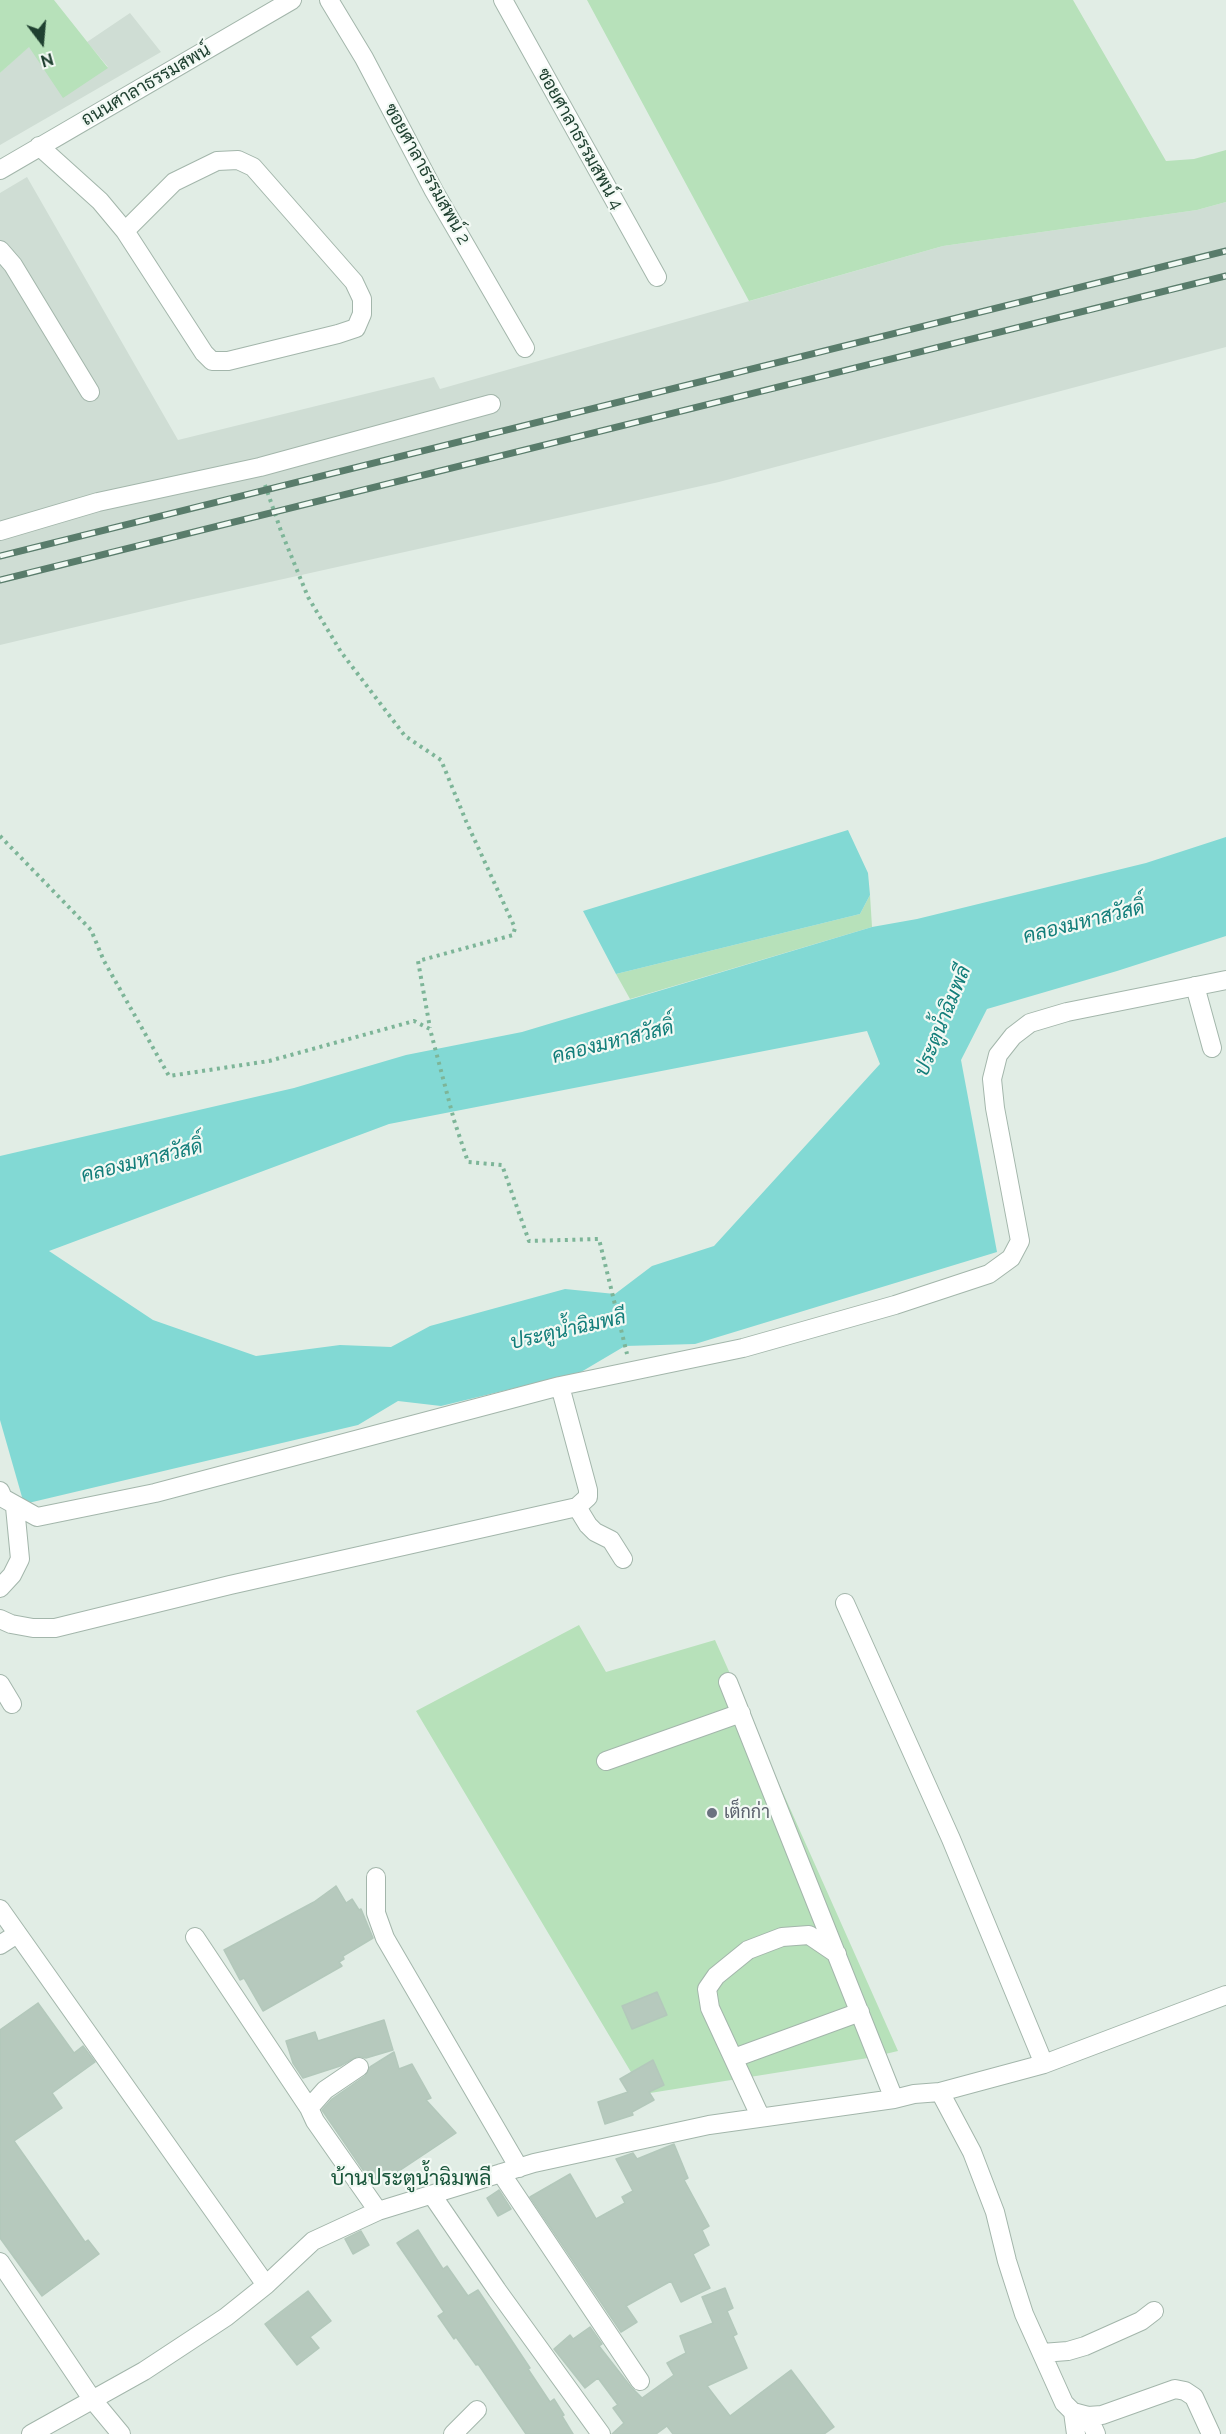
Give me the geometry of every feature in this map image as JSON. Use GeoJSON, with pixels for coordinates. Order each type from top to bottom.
{"type":"FeatureCollection","features":[{"type":"Feature","properties":{"kind":"street","name":"ถนนศาลาธรรมสพน์"},"geometry":{"type":"LineString","coordinates":[[0,170],[292,0]]}},
{"type":"Feature","properties":{"kind":"street","name":"ซอยศาลาธรรมสพน์ 2"},"geometry":{"type":"LineString","coordinates":[[329,0],[364,58],[434,191],[525,348]]}},
{"type":"Feature","properties":{"kind":"street","name":"ซอยศาลาธรรมสพน์ 4"},"geometry":{"type":"LineString","coordinates":[[503,0],[657,277]]}},
{"type":"Feature","properties":{"kind":"street"},"geometry":{"type":"LineString","coordinates":[[39,147],[100,201],[124,231],[204,353],[217,362],[338,334],[356,328],[362,314],[362,299],[354,282],[253,166],[238,160],[217,161],[174,182],[124,231]]}},
{"type":"Feature","properties":{"kind":"street"},"geometry":{"type":"LineString","coordinates":[[0,250],[13,265],[90,392]]}},
{"type":"Feature","properties":{"kind":"street"},"geometry":{"type":"LineString","coordinates":[[0,531],[98,502],[260,466],[491,404]]}},
{"type":"Feature","properties":{"kind":"street"},"geometry":{"type":"LineString","coordinates":[[0,1491],[3,1498],[15,1507],[37,1517],[155,1493],[560,1386],[743,1348],[895,1305],[988,1274],[1011,1258],[1020,1241],[995,1108],[992,1079],[999,1055],[1013,1036],[1030,1023],[1067,1012],[1226,980]]}},
{"type":"Feature","properties":{"kind":"street"},"geometry":{"type":"LineString","coordinates":[[1196,986],[1212,1048]]}},
{"type":"Feature","properties":{"kind":"street"},"geometry":{"type":"LineString","coordinates":[[0,1619],[11,1624],[33,1628],[55,1628],[230,1585],[577,1507],[588,1497],[588,1490],[560,1386]]}},
{"type":"Feature","properties":{"kind":"street"},"geometry":{"type":"LineString","coordinates":[[0,1588],[12,1575],[20,1559],[15,1507]]}},
{"type":"Feature","properties":{"kind":"street"},"geometry":{"type":"LineString","coordinates":[[577,1507],[588,1525],[595,1532],[611,1540],[623,1559]]}},
{"type":"Feature","properties":{"kind":"street"},"geometry":{"type":"LineString","coordinates":[[844,1603],[951,1839],[1044,2064]]}},
{"type":"Feature","properties":{"kind":"street"},"geometry":{"type":"LineString","coordinates":[[729,1682],[894,2099]]}},
{"type":"Feature","properties":{"kind":"street"},"geometry":{"type":"LineString","coordinates":[[0,1684],[12,1704]]}},
{"type":"Feature","properties":{"kind":"street"},"geometry":{"type":"LineString","coordinates":[[606,1761],[741,1713]]}},
{"type":"Feature","properties":{"kind":"street"},"geometry":{"type":"LineString","coordinates":[[376,1876],[376,1912],[385,1938],[519,2168]]}},
{"type":"Feature","properties":{"kind":"street"},"geometry":{"type":"LineString","coordinates":[[0,1909],[266,2285]]}},
{"type":"Feature","properties":{"kind":"street"},"geometry":{"type":"LineString","coordinates":[[0,1945],[17,1934]]}},
{"type":"Feature","properties":{"kind":"street"},"geometry":{"type":"LineString","coordinates":[[759,2116],[710,2008],[708,1989],[716,1976],[748,1950],[782,1936],[809,1935],[837,1954]]}},
{"type":"Feature","properties":{"kind":"street"},"geometry":{"type":"LineString","coordinates":[[195,1937],[309,2108],[315,2121],[378,2211]]}},
{"type":"Feature","properties":{"kind":"street"},"geometry":{"type":"LineString","coordinates":[[31,2434],[144,2371],[226,2317],[266,2285],[313,2241],[378,2211],[519,2168],[709,2125],[759,2116],[940,2092],[1044,2064],[1226,1995]]}},
{"type":"Feature","properties":{"kind":"street"},"geometry":{"type":"LineString","coordinates":[[734,2058],[860,2012]]}},
{"type":"Feature","properties":{"kind":"street"},"geometry":{"type":"LineString","coordinates":[[309,2108],[325,2090],[359,2067]]}},
{"type":"Feature","properties":{"kind":"street"},"geometry":{"type":"LineString","coordinates":[[940,2092],[972,2152],[995,2212],[1007,2261],[1024,2314],[1041,2353],[1064,2403],[1080,2414],[1096,2434]]}},
{"type":"Feature","properties":{"kind":"street"},"geometry":{"type":"LineString","coordinates":[[501,2173],[640,2381]]}},
{"type":"Feature","properties":{"kind":"street"},"geometry":{"type":"LineString","coordinates":[[432,2195],[497,2290],[602,2434]]}},
{"type":"Feature","properties":{"kind":"street"},"geometry":{"type":"LineString","coordinates":[[0,2262],[92,2399],[121,2434]]}},
{"type":"Feature","properties":{"kind":"street"},"geometry":{"type":"LineString","coordinates":[[1041,2353],[1068,2351],[1085,2346],[1141,2321],[1154,2311]]}},
{"type":"Feature","properties":{"kind":"street"},"geometry":{"type":"LineString","coordinates":[[1080,2414],[1109,2413],[1175,2389],[1185,2391],[1194,2397],[1211,2434]]}},
{"type":"Feature","properties":{"kind":"street"},"geometry":{"type":"LineString","coordinates":[[453,2434],[477,2410]]}},
{"type":"Feature","properties":{"kind":"street"},"geometry":{"type":"LineString","coordinates":[[1076,2434],[1080,2414]]}},
{"type":"Feature","properties":{"kind":"path"},"geometry":{"type":"LineString","coordinates":[[260,466],[280,531],[308,597],[341,652],[405,736],[441,760],[515,928],[513,935],[418,961],[433,1044],[468,1162],[502,1165],[529,1241],[599,1239],[628,1354]]}},
{"type":"Feature","properties":{"kind":"path"},"geometry":{"type":"LineString","coordinates":[[0,836],[91,930],[104,961],[169,1076],[269,1061],[414,1021],[430,1029]]}},
{"type":"Feature","properties":{"kind":"shaded area"},"geometry":{"type":"Polygon","coordinates":[[[130,13],[161,52],[0,145],[0,73],[29,46],[108,67],[87,42],[130,13]]]}},
{"type":"Feature","properties":{"kind":"shaded area"},"geometry":{"type":"Polygon","coordinates":[[[27,177],[178,440],[434,377],[440,389],[943,246],[1197,210],[1226,202],[1226,347],[719,482],[189,600],[0,645],[0,193],[27,177]]]}},
{"type":"Feature","properties":{"kind":"green space"},"geometry":{"type":"Polygon","coordinates":[[[0,0],[54,0],[108,68],[63,98],[29,47],[0,73],[0,0]]]}},
{"type":"Feature","properties":{"kind":"green space"},"geometry":{"type":"Polygon","coordinates":[[[587,0],[1073,0],[1166,161],[1194,159],[1226,150],[1226,202],[1197,210],[943,246],[749,301],[587,0]]]}},
{"type":"Feature","properties":{"kind":"green space"},"geometry":{"type":"Polygon","coordinates":[[[870,895],[872,927],[630,999],[616,974],[860,914],[870,895]]]}},
{"type":"Feature","properties":{"kind":"green space"},"geometry":{"type":"Polygon","coordinates":[[[579,1625],[606,1672],[715,1640],[898,2051],[868,2058],[644,2094],[416,1711],[579,1625]]]}},
{"type":"Feature","properties":{"kind":"water"},"geometry":{"type":"Polygon","coordinates":[[[848,830],[868,873],[870,895],[860,914],[616,974],[583,911],[848,830]]]}},
{"type":"Feature","properties":{"kind":"water"},"geometry":{"type":"Polygon","coordinates":[[[1226,837],[1226,936],[987,1009],[961,1060],[997,1252],[695,1344],[625,1346],[581,1372],[441,1406],[398,1401],[358,1425],[24,1504],[0,1420],[0,1156],[294,1088],[406,1055],[522,1032],[872,927],[917,919],[1146,863],[1226,837]],[[867,1031],[389,1124],[49,1251],[153,1320],[256,1356],[340,1345],[391,1347],[430,1326],[565,1289],[615,1294],[652,1266],[714,1246],[880,1064],[867,1031]]]}},
{"type":"Feature","properties":{"kind":"building"},"geometry":{"type":"Polygon","coordinates":[[[336,1886],[346,1903],[352,1899],[359,1910],[361,1909],[373,1938],[343,1956],[344,1959],[339,1962],[342,1966],[263,2011],[244,1978],[240,1980],[224,1950],[314,1902],[336,1886]]]}},
{"type":"Feature","properties":{"kind":"building"},"geometry":{"type":"Polygon","coordinates":[[[657,1992],[667,2015],[632,2029],[622,2006],[657,1992]]]}},
{"type":"Feature","properties":{"kind":"building"},"geometry":{"type":"Polygon","coordinates":[[[38,2003],[74,2053],[83,2046],[95,2062],[52,2093],[62,2108],[14,2141],[85,2242],[88,2240],[99,2254],[42,2296],[0,2238],[0,2030],[38,2003]]]}},
{"type":"Feature","properties":{"kind":"building"},"geometry":{"type":"Polygon","coordinates":[[[384,2020],[393,2050],[366,2058],[358,2056],[340,2066],[303,2078],[293,2063],[286,2041],[315,2032],[318,2041],[384,2020]]]}},
{"type":"Feature","properties":{"kind":"building"},"geometry":{"type":"Polygon","coordinates":[[[394,2052],[399,2069],[412,2064],[431,2098],[426,2100],[456,2133],[396,2173],[370,2180],[322,2110],[332,2099],[365,2076],[370,2067],[394,2052]]]}},
{"type":"Feature","properties":{"kind":"building"},"geometry":{"type":"Polygon","coordinates":[[[653,2060],[664,2085],[649,2092],[654,2100],[632,2112],[633,2115],[605,2124],[598,2102],[628,2092],[620,2079],[653,2060]]]}},
{"type":"Feature","properties":{"kind":"building"},"geometry":{"type":"Polygon","coordinates":[[[674,2144],[688,2178],[684,2180],[709,2226],[702,2230],[709,2245],[693,2254],[710,2288],[681,2302],[671,2281],[626,2306],[637,2322],[621,2332],[530,2197],[570,2174],[596,2219],[625,2203],[622,2197],[633,2191],[616,2159],[633,2153],[637,2159],[674,2144]]]}},
{"type":"Feature","properties":{"kind":"building"},"geometry":{"type":"Polygon","coordinates":[[[499,2190],[511,2209],[498,2216],[487,2198],[499,2190]]]}},
{"type":"Feature","properties":{"kind":"building"},"geometry":{"type":"Polygon","coordinates":[[[418,2230],[443,2269],[447,2266],[468,2296],[478,2290],[550,2402],[554,2399],[573,2434],[526,2434],[478,2364],[476,2365],[456,2337],[454,2339],[438,2316],[444,2312],[397,2243],[418,2230]]]}},
{"type":"Feature","properties":{"kind":"building"},"geometry":{"type":"Polygon","coordinates":[[[361,2231],[369,2245],[353,2254],[345,2239],[361,2231]]]}},
{"type":"Feature","properties":{"kind":"building"},"geometry":{"type":"Polygon","coordinates":[[[725,2288],[733,2308],[727,2311],[737,2334],[733,2336],[747,2368],[707,2386],[730,2416],[791,2370],[834,2427],[824,2434],[673,2434],[667,2426],[656,2434],[612,2434],[624,2423],[613,2408],[618,2405],[598,2378],[585,2388],[554,2349],[570,2335],[573,2339],[590,2327],[602,2344],[599,2346],[642,2398],[674,2375],[667,2363],[686,2353],[680,2336],[713,2323],[702,2297],[725,2288]]]}},
{"type":"Feature","properties":{"kind":"building"},"geometry":{"type":"Polygon","coordinates":[[[308,2291],[331,2321],[310,2337],[319,2348],[297,2365],[265,2324],[308,2291]]]}},
{"type":"Feature","properties":{"kind":"railway"},"geometry":{"type":"LineString","coordinates":[[0,556],[1226,251]]}},
{"type":"Feature","properties":{"kind":"railway"},"geometry":{"type":"LineString","coordinates":[[0,580],[1226,276]]}},
{"type":"Feature","properties":{"kind":"place","name":"เต็กก่า"},"geometry":{"type":"Point","coordinates":[712,1813]}},
{"type":"Feature","properties":{"kind":"district","name":"บ้านประตูน้ำฉิมพลี"},"geometry":{"type":"Point","coordinates":[411,2179]}},
{"type":"Feature","properties":{"kind":"water label","name":"คลองมหาสวัสดิ์"},"geometry":{"type":"Point","coordinates":[1084,922]}},
{"type":"Feature","properties":{"kind":"water label","name":"ประตูน้ำฉิมพลี"},"geometry":{"type":"Point","coordinates":[943,1021]}},
{"type":"Feature","properties":{"kind":"water label","name":"คลองมหาสวัสดิ์"},"geometry":{"type":"Point","coordinates":[613,1042]}},
{"type":"Feature","properties":{"kind":"water label","name":"คลองมหาสวัสดิ์"},"geometry":{"type":"Point","coordinates":[142,1161]}},
{"type":"Feature","properties":{"kind":"water label","name":"ประตูน้ำฉิมพลี"},"geometry":{"type":"Point","coordinates":[568,1330]}}]}
